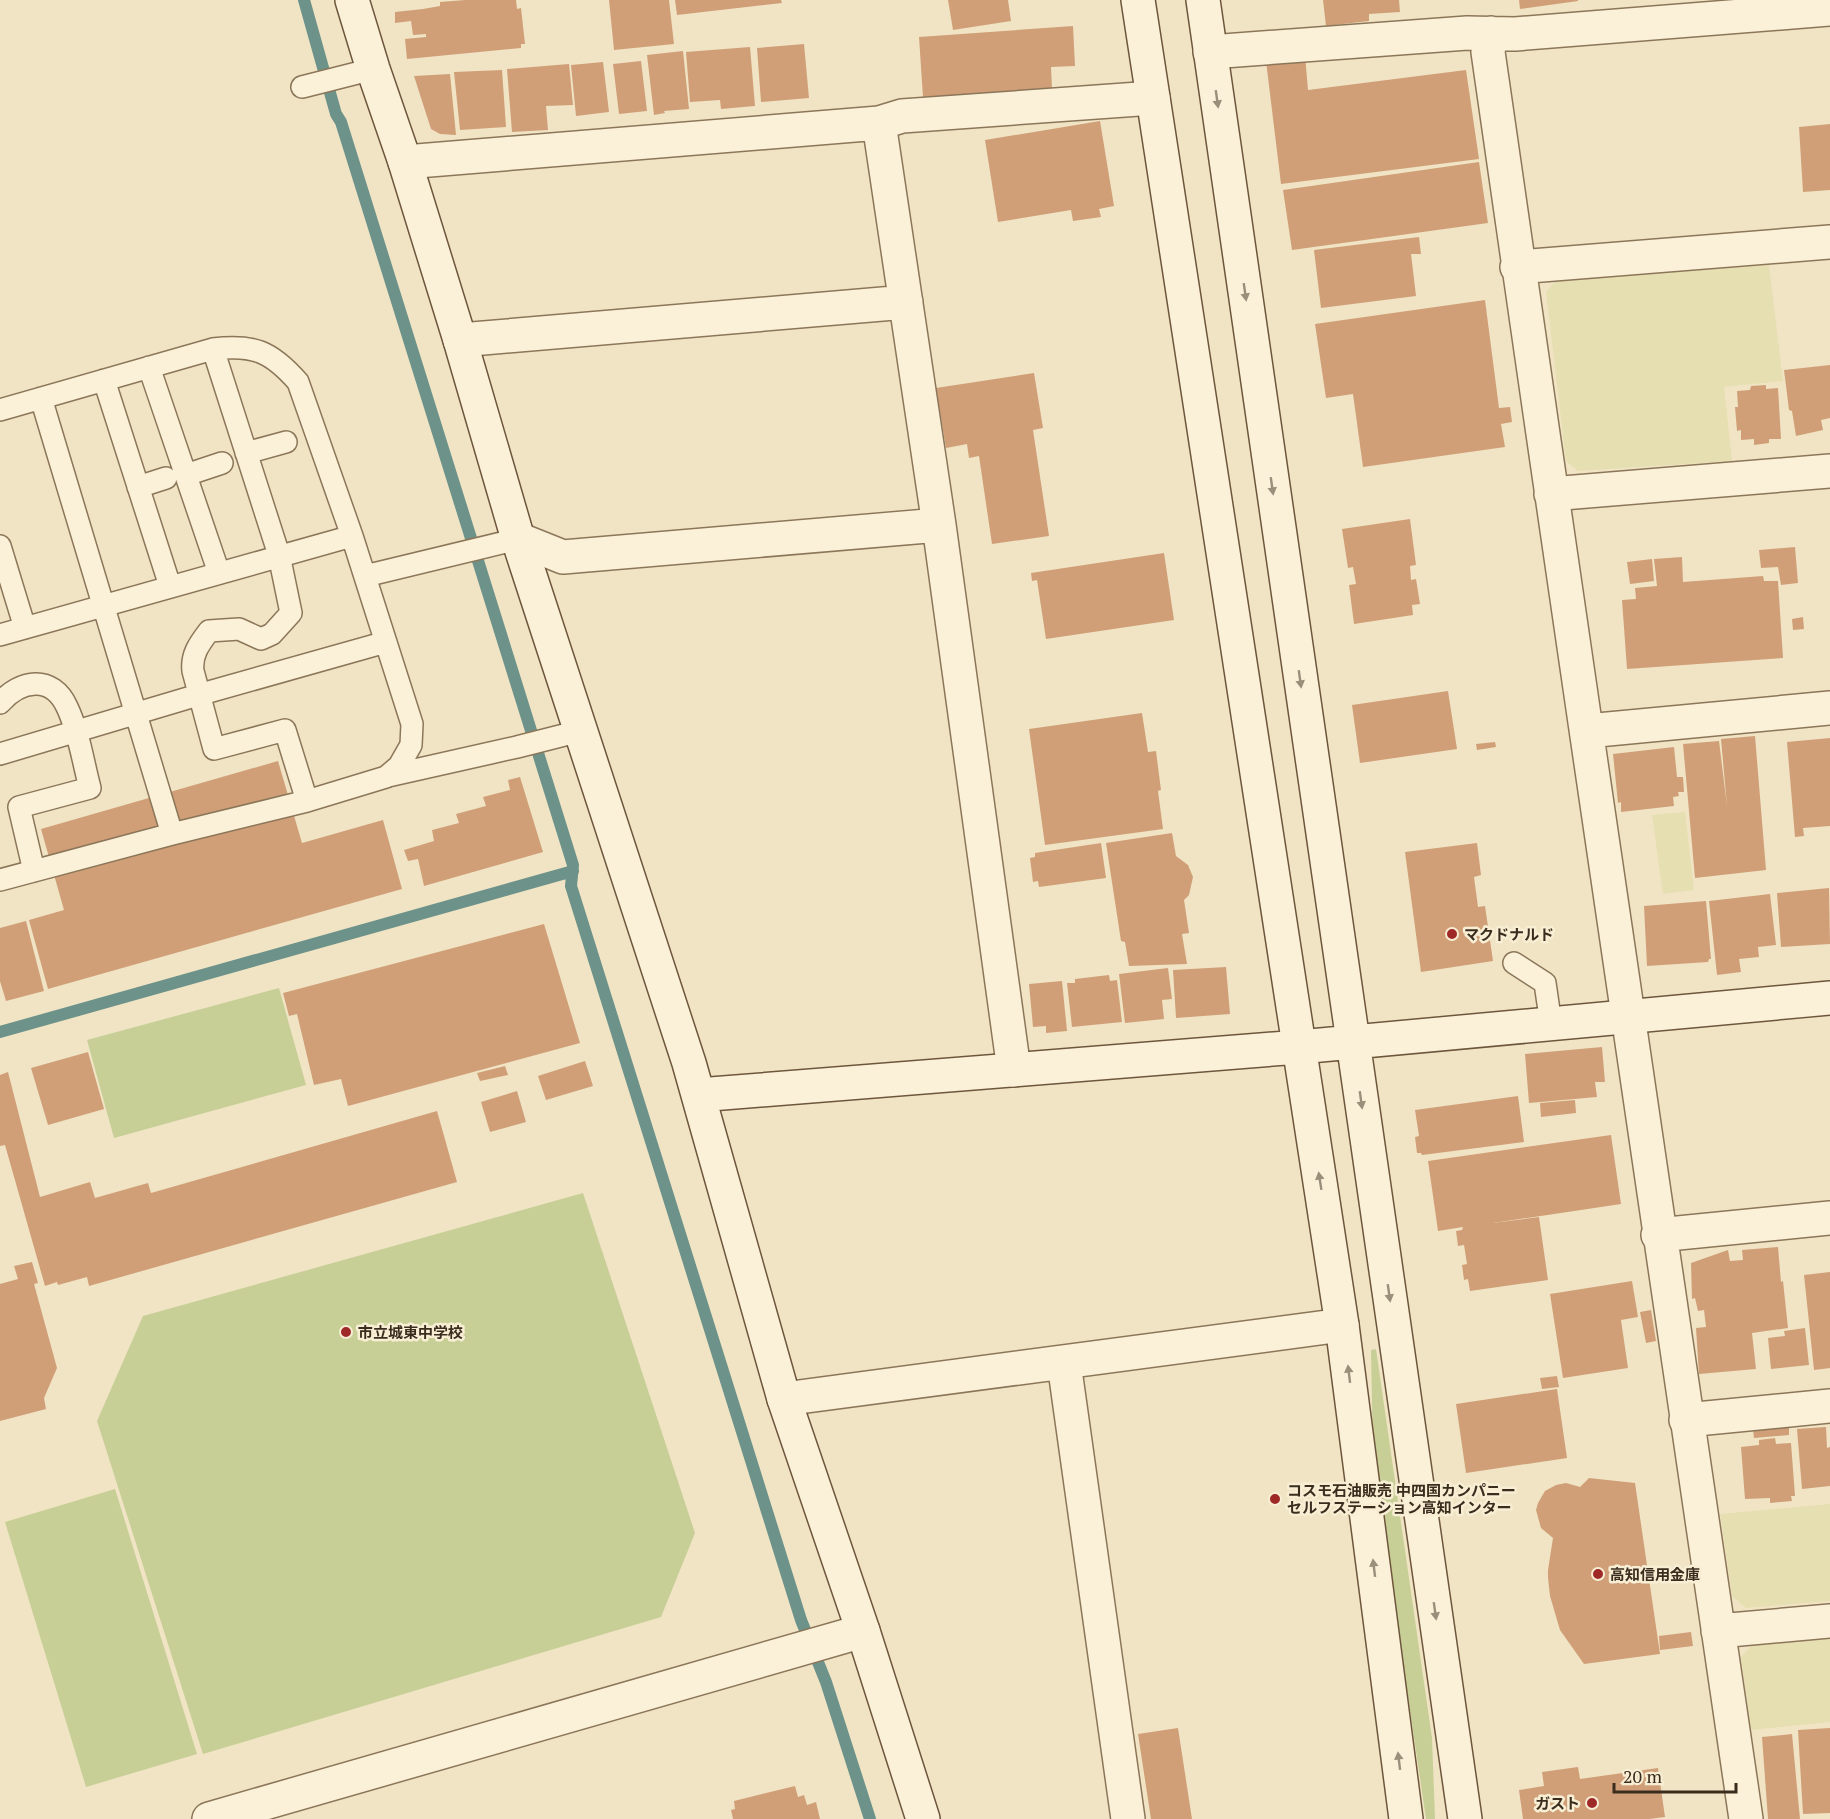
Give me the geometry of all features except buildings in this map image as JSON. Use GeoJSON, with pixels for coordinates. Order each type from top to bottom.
{"type":"FeatureCollection","features":[{"type":"Feature","properties":{"kind":"street"},"geometry":{"type":"LineString","coordinates":[[352,0],[372,69],[405,162],[460,340],[518,539],[698,1095],[784,1399],[863,1631],[923,1819]]}},
{"type":"Feature","properties":{"kind":"street"},"geometry":{"type":"LineString","coordinates":[[1138,0],[1342,1325],[1406,1819]]}},
{"type":"Feature","properties":{"kind":"street"},"geometry":{"type":"LineString","coordinates":[[1203,0],[1465,1819]]}},
{"type":"Feature","properties":{"kind":"street"},"geometry":{"type":"LineString","coordinates":[[1210,52],[1467,33],[1526,33],[1830,9]]}},
{"type":"Feature","properties":{"kind":"street"},"geometry":{"type":"LineString","coordinates":[[1491,33],[1488,52],[1517,267],[1587,731],[1658,1235],[1746,1819]]}},
{"type":"Feature","properties":{"kind":"street"},"geometry":{"type":"LineString","coordinates":[[405,162],[879,123],[902,116],[1153,98]]}},
{"type":"Feature","properties":{"kind":"street"},"geometry":{"type":"LineString","coordinates":[[879,123],[939,525],[1014,1070]]}},
{"type":"Feature","properties":{"kind":"street"},"geometry":{"type":"LineString","coordinates":[[1517,267],[1830,242]]}},
{"type":"Feature","properties":{"kind":"street"},"geometry":{"type":"LineString","coordinates":[[460,340],[906,302]]}},
{"type":"Feature","properties":{"kind":"street"},"geometry":{"type":"LineString","coordinates":[[1551,494],[1830,471]]}},
{"type":"Feature","properties":{"kind":"street"},"geometry":{"type":"LineString","coordinates":[[518,539],[563,557],[939,525]]}},
{"type":"Feature","properties":{"kind":"street"},"geometry":{"type":"LineString","coordinates":[[1587,731],[1830,708]]}},
{"type":"Feature","properties":{"kind":"street"},"geometry":{"type":"LineString","coordinates":[[698,1095],[1299,1047],[1830,998]]}},
{"type":"Feature","properties":{"kind":"street"},"geometry":{"type":"LineString","coordinates":[[1658,1235],[1830,1218]]}},
{"type":"Feature","properties":{"kind":"street"},"geometry":{"type":"LineString","coordinates":[[784,1399],[1342,1325]]}},
{"type":"Feature","properties":{"kind":"street"},"geometry":{"type":"LineString","coordinates":[[1064,1363],[1128,1819]]}},
{"type":"Feature","properties":{"kind":"street"},"geometry":{"type":"LineString","coordinates":[[1686,1420],[1830,1406]]}},
{"type":"Feature","properties":{"kind":"street"},"geometry":{"type":"LineString","coordinates":[[1718,1631],[1830,1621]]}},
{"type":"Feature","properties":{"kind":"street"},"geometry":{"type":"LineString","coordinates":[[209,1819],[863,1631]]}},
{"type":"Feature","properties":{"kind":"lane"},"geometry":{"type":"LineString","coordinates":[[302,87],[372,69]]}},
{"type":"Feature","properties":{"kind":"lane"},"geometry":{"type":"LineString","coordinates":[[0,410],[149,367],[232,347],[254,348],[269,354],[285,367],[298,382],[352,536],[412,724],[411,746],[399,766],[386,777]]}},
{"type":"Feature","properties":{"kind":"lane"},"geometry":{"type":"LineString","coordinates":[[213,350],[279,555],[291,613],[272,634],[261,639],[239,629],[209,631],[199,644],[191,661],[214,749],[285,730],[306,801]]}},
{"type":"Feature","properties":{"kind":"lane"},"geometry":{"type":"LineString","coordinates":[[149,367],[176,477],[219,573]]}},
{"type":"Feature","properties":{"kind":"lane"},"geometry":{"type":"LineString","coordinates":[[104,380],[170,586]]}},
{"type":"Feature","properties":{"kind":"lane"},"geometry":{"type":"LineString","coordinates":[[41,398],[172,834]]}},
{"type":"Feature","properties":{"kind":"lane"},"geometry":{"type":"LineString","coordinates":[[246,453],[286,442]]}},
{"type":"Feature","properties":{"kind":"lane"},"geometry":{"type":"LineString","coordinates":[[138,487],[222,463]]}},
{"type":"Feature","properties":{"kind":"lane"},"geometry":{"type":"LineString","coordinates":[[0,635],[352,536]]}},
{"type":"Feature","properties":{"kind":"lane"},"geometry":{"type":"LineString","coordinates":[[365,576],[518,539]]}},
{"type":"Feature","properties":{"kind":"lane"},"geometry":{"type":"LineString","coordinates":[[0,546],[25,628]]}},
{"type":"Feature","properties":{"kind":"lane"},"geometry":{"type":"LineString","coordinates":[[0,754],[198,694],[386,642]]}},
{"type":"Feature","properties":{"kind":"lane"},"geometry":{"type":"LineString","coordinates":[[0,703],[8,693],[18,687],[35,683],[42,684],[57,694],[67,705],[90,788],[18,807],[34,871]]}},
{"type":"Feature","properties":{"kind":"lane"},"geometry":{"type":"LineString","coordinates":[[0,880],[306,801],[386,777],[580,731]]}},
{"type":"Feature","properties":{"kind":"lane"},"geometry":{"type":"LineString","coordinates":[[1514,963],[1545,983],[1551,1024]]}},
{"type":"Feature","properties":{"kind":"shaded area"},"geometry":{"type":"Polygon","coordinates":[[[1769,265],[1783,381],[1724,387],[1732,461],[1578,471],[1566,461],[1546,292],[1556,280],[1769,265]]]}},
{"type":"Feature","properties":{"kind":"shaded area"},"geometry":{"type":"Polygon","coordinates":[[[1685,812],[1694,890],[1663,894],[1652,815],[1685,812]]]}},
{"type":"Feature","properties":{"kind":"shaded area"},"geometry":{"type":"Polygon","coordinates":[[[1830,1504],[1830,1601],[1746,1608],[1732,1596],[1720,1514],[1830,1504]]]}},
{"type":"Feature","properties":{"kind":"shaded area"},"geometry":{"type":"Polygon","coordinates":[[[1830,1638],[1830,1722],[1751,1730],[1741,1657],[1752,1645],[1830,1638]]]}},
{"type":"Feature","properties":{"kind":"green space"},"geometry":{"type":"Polygon","coordinates":[[[279,988],[306,1085],[114,1138],[87,1040],[279,988]]]}},
{"type":"Feature","properties":{"kind":"green space"},"geometry":{"type":"Polygon","coordinates":[[[583,1193],[695,1533],[661,1617],[203,1754],[97,1421],[143,1316],[583,1193]]]}},
{"type":"Feature","properties":{"kind":"green space"},"geometry":{"type":"Polygon","coordinates":[[[1376,1349],[1432,1738],[1435,1819],[1426,1819],[1373,1459],[1371,1350],[1376,1349]]]}},
{"type":"Feature","properties":{"kind":"green space"},"geometry":{"type":"Polygon","coordinates":[[[115,1489],[197,1754],[86,1787],[5,1522],[115,1489]]]}},
{"type":"Feature","properties":{"kind":"waterway"},"geometry":{"type":"LineString","coordinates":[[304,0],[336,114],[341,122],[573,865],[571,886],[801,1620],[826,1682],[870,1819]]}},
{"type":"Feature","properties":{"kind":"waterway"},"geometry":{"type":"LineString","coordinates":[[0,1032],[573,871]]}},
{"type":"Feature","properties":{"kind":"place","name":"マクドナルド"},"geometry":{"type":"Point","coordinates":[1452,934]}},
{"type":"Feature","properties":{"kind":"place","name":"市立城東中学校"},"geometry":{"type":"Point","coordinates":[346,1332]}},
{"type":"Feature","properties":{"kind":"place","name":"コスモ石油販売 中四国カンパニー セルフステーション高知インター"},"geometry":{"type":"Point","coordinates":[1275,1499]}},
{"type":"Feature","properties":{"kind":"place","name":"高知信用金庫"},"geometry":{"type":"Point","coordinates":[1598,1574]}},
{"type":"Feature","properties":{"kind":"place","name":"ガスト"},"geometry":{"type":"Point","coordinates":[1592,1803]}}]}
